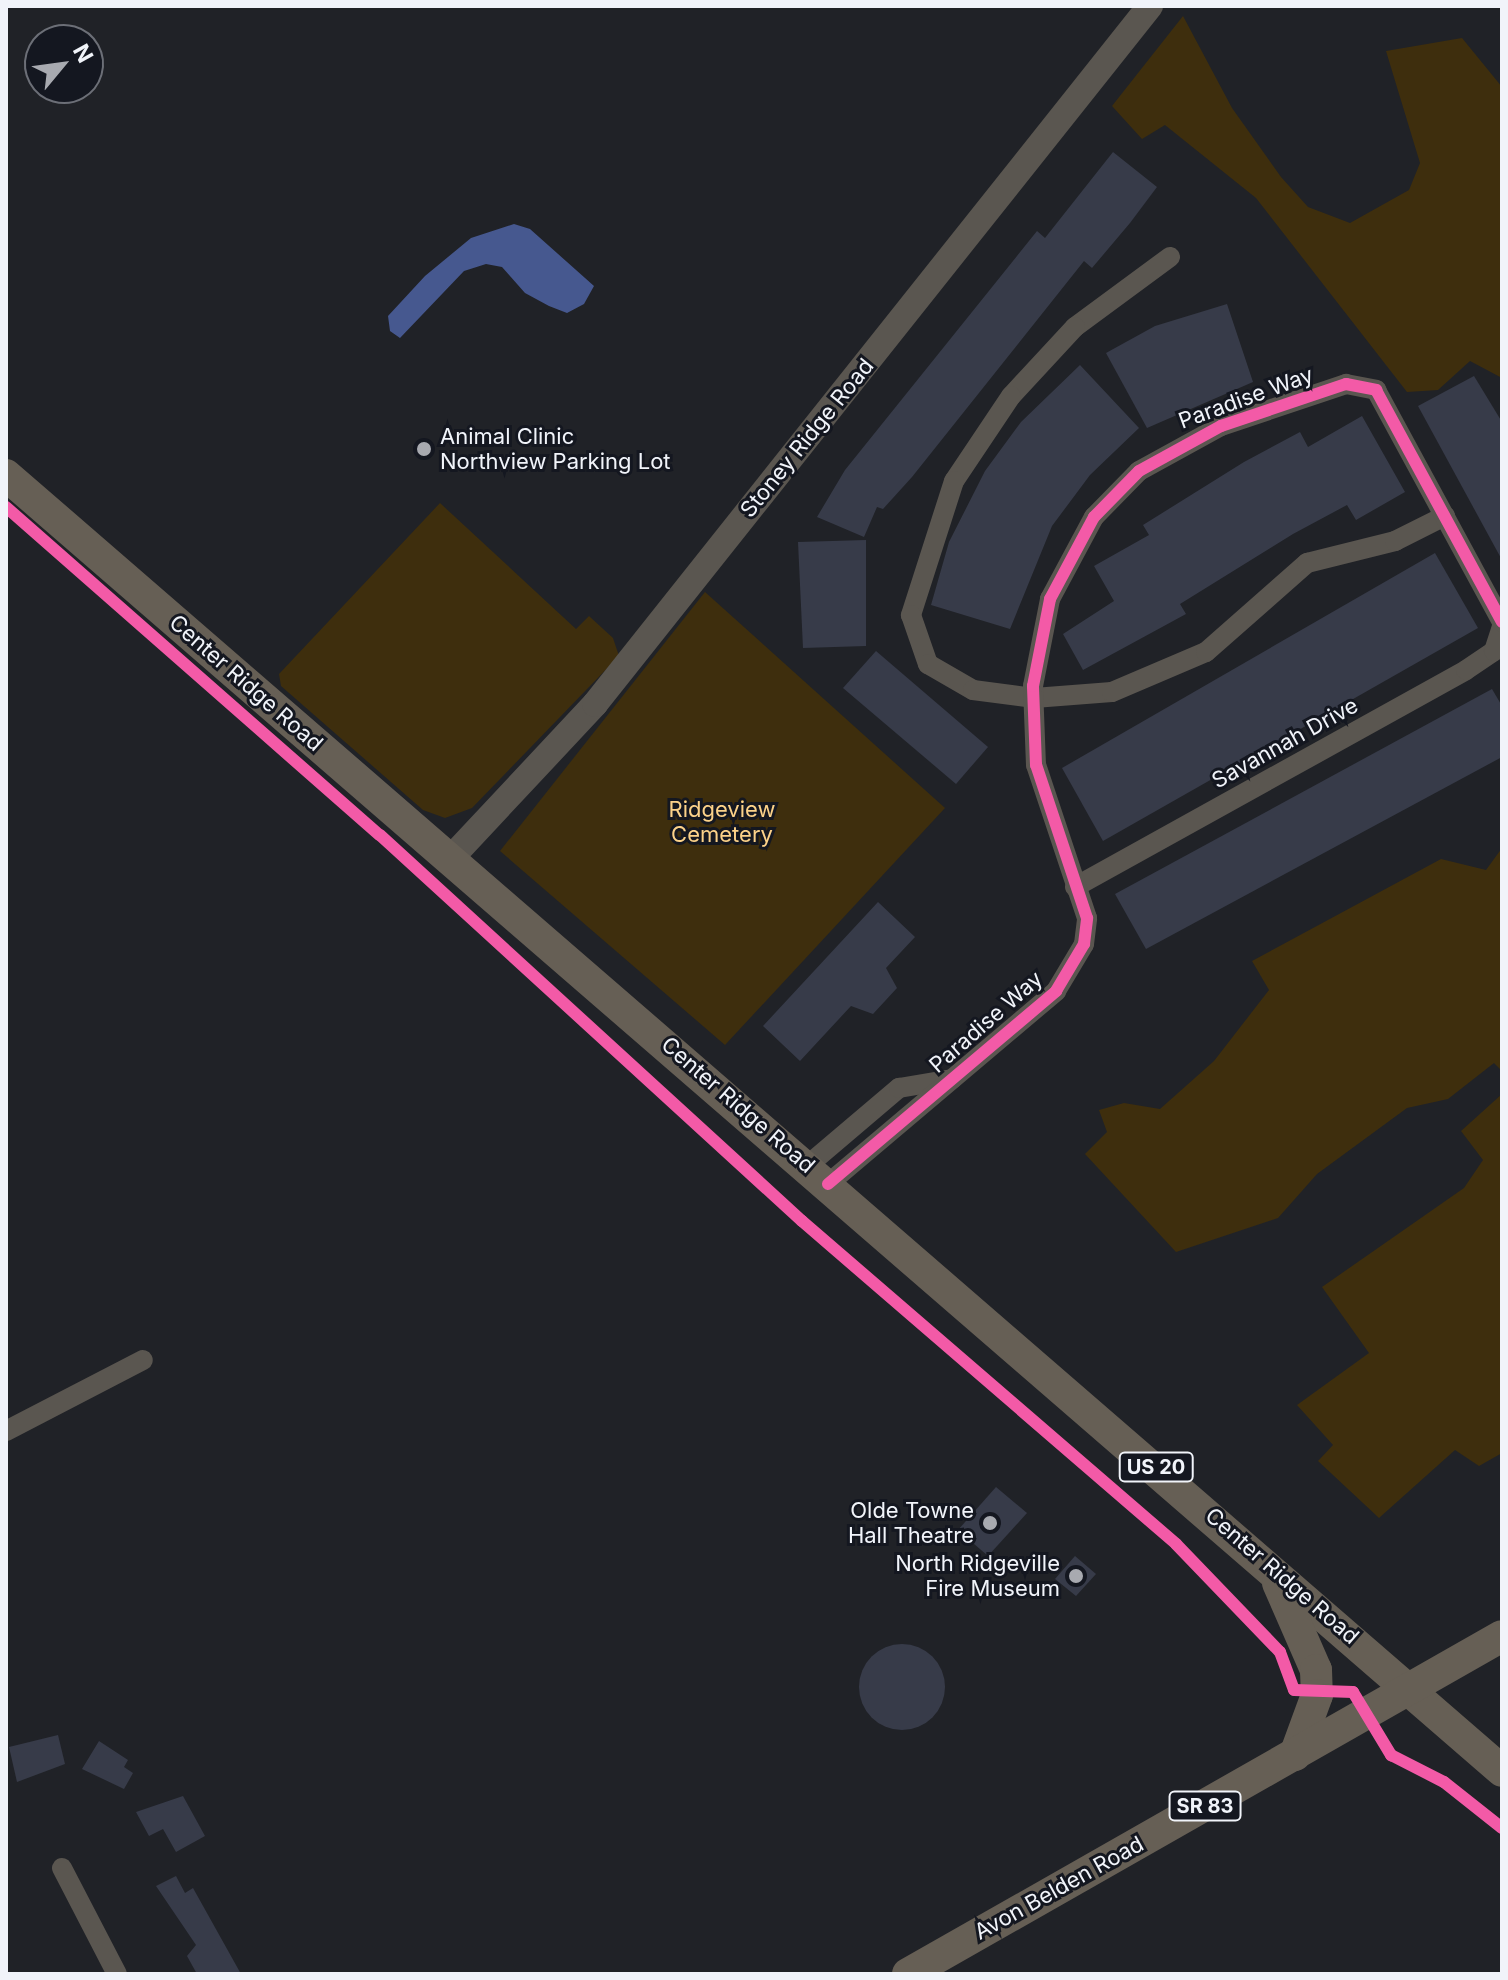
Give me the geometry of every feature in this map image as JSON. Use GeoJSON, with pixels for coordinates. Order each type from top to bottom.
{"type":"FeatureCollection","features":[{"type":"Feature","properties":{"kind":"main road","name":"Center Ridge Road"},"geometry":{"type":"LineString","coordinates":[[6,475],[1267,1563],[1502,1771]]}},
{"type":"Feature","properties":{"kind":"main road"},"geometry":{"type":"LineString","coordinates":[[1267,1563],[1316,1670],[1317,1695],[1295,1755]]}},
{"type":"Feature","properties":{"kind":"main road","name":"Avon Belden Road"},"geometry":{"type":"LineString","coordinates":[[908,1974],[1502,1636]]}},
{"type":"Feature","properties":{"kind":"street","name":"Stoney Ridge Road"},"geometry":{"type":"LineString","coordinates":[[451,858],[595,704],[1150,6]]}},
{"type":"Feature","properties":{"kind":"street"},"geometry":{"type":"LineString","coordinates":[[1170,257],[1075,327],[1011,396],[954,481],[917,581],[912,633],[928,664],[973,690],[1034,698],[1112,692],[1179,667],[1222,640],[1298,567],[1395,541],[1445,516]]}},
{"type":"Feature","properties":{"kind":"street","name":"Paradise Way"},"geometry":{"type":"LineString","coordinates":[[818,1175],[952,1079],[1069,973],[1084,944],[1087,918],[1036,765],[1034,698],[1050,599],[1094,517],[1168,449],[1346,384],[1376,390],[1445,516]]}},
{"type":"Feature","properties":{"kind":"street","name":"Savannah Drive"},"geometry":{"type":"LineString","coordinates":[[1075,887],[1498,658],[1502,624],[1445,516]]}},
{"type":"Feature","properties":{"kind":"street"},"geometry":{"type":"LineString","coordinates":[[6,1431],[143,1360]]}},
{"type":"Feature","properties":{"kind":"street"},"geometry":{"type":"LineString","coordinates":[[62,1868],[117,1974]]}},
{"type":"Feature","properties":{"kind":"green space"},"geometry":{"type":"Polygon","coordinates":[[[1183,16],[1232,108],[1281,177],[1308,207],[1350,223],[1409,190],[1420,163],[1386,51],[1462,38],[1502,87],[1502,378],[1470,361],[1438,390],[1407,392],[1256,198],[1165,125],[1142,139],[1112,106],[1183,16]]]}},
{"type":"Feature","properties":{"kind":"green space"},"geometry":{"type":"Polygon","coordinates":[[[440,503],[576,629],[589,616],[613,638],[619,656],[472,808],[445,818],[423,810],[281,686],[279,674],[440,503]]]}},
{"type":"Feature","properties":{"kind":"green space","name":"Ridgeview Cemetery"},"geometry":{"type":"Polygon","coordinates":[[[705,592],[945,808],[725,1045],[500,851],[705,592]]]}},
{"type":"Feature","properties":{"kind":"green space"},"geometry":{"type":"Polygon","coordinates":[[[1502,848],[1502,1071],[1494,1063],[1448,1099],[1407,1108],[1317,1174],[1278,1218],[1176,1252],[1085,1154],[1107,1132],[1099,1110],[1124,1103],[1160,1109],[1214,1061],[1269,990],[1252,961],[1441,859],[1486,870],[1502,848]]]}},
{"type":"Feature","properties":{"kind":"green space"},"geometry":{"type":"Polygon","coordinates":[[[1502,1094],[1502,1453],[1479,1466],[1455,1450],[1379,1518],[1318,1461],[1333,1445],[1297,1405],[1369,1353],[1322,1287],[1464,1188],[1483,1160],[1461,1131],[1502,1094]]]}},
{"type":"Feature","properties":{"kind":"water"},"geometry":{"type":"Polygon","coordinates":[[[514,224],[530,229],[594,286],[584,304],[567,313],[549,306],[525,293],[502,267],[486,264],[464,271],[400,338],[390,331],[388,316],[425,276],[471,238],[514,224]]]}},
{"type":"Feature","properties":{"kind":"building"},"geometry":{"type":"Polygon","coordinates":[[[1113,152],[1157,187],[1130,223],[1092,268],[1084,261],[912,477],[883,509],[877,507],[864,537],[817,517],[845,470],[1037,231],[1045,238],[1113,152]]]}},
{"type":"Feature","properties":{"kind":"building"},"geometry":{"type":"Polygon","coordinates":[[[1227,304],[1253,382],[1147,428],[1106,353],[1155,326],[1227,304]]]}},
{"type":"Feature","properties":{"kind":"building"},"geometry":{"type":"Polygon","coordinates":[[[1080,365],[1139,428],[1090,475],[1052,526],[1010,629],[931,605],[949,542],[985,471],[1021,422],[1080,365]]]}},
{"type":"Feature","properties":{"kind":"building"},"geometry":{"type":"Polygon","coordinates":[[[1474,376],[1502,422],[1502,560],[1418,406],[1474,376]]]}},
{"type":"Feature","properties":{"kind":"building"},"geometry":{"type":"Polygon","coordinates":[[[1362,416],[1405,492],[1356,520],[1347,505],[1293,534],[1180,604],[1186,614],[1083,670],[1063,634],[1114,601],[1094,566],[1149,535],[1143,525],[1244,462],[1300,432],[1308,447],[1362,416]]]}},
{"type":"Feature","properties":{"kind":"building"},"geometry":{"type":"Polygon","coordinates":[[[866,540],[866,646],[803,648],[798,542],[866,540]]]}},
{"type":"Feature","properties":{"kind":"building"},"geometry":{"type":"Polygon","coordinates":[[[1435,553],[1478,628],[1103,841],[1062,768],[1435,553]]]}},
{"type":"Feature","properties":{"kind":"building"},"geometry":{"type":"Polygon","coordinates":[[[876,651],[988,747],[956,784],[843,688],[876,651]]]}},
{"type":"Feature","properties":{"kind":"building"},"geometry":{"type":"Polygon","coordinates":[[[1492,689],[1502,706],[1502,757],[1146,949],[1115,894],[1492,689]]]}},
{"type":"Feature","properties":{"kind":"building"},"geometry":{"type":"Polygon","coordinates":[[[878,902],[915,937],[886,968],[897,988],[873,1014],[851,1006],[800,1061],[763,1026],[878,902]]]}},
{"type":"Feature","properties":{"kind":"building"},"geometry":{"type":"Polygon","coordinates":[[[996,1487],[1027,1513],[988,1556],[958,1530],[996,1487]]]}},
{"type":"Feature","properties":{"kind":"building","name":"North Ridgeville Fire Museum"},"geometry":{"type":"Polygon","coordinates":[[[1075,1556],[1096,1574],[1076,1596],[1055,1579],[1075,1556]]]}},
{"type":"Feature","properties":{"kind":"building"},"geometry":{"type":"Polygon","coordinates":[[[902,1644],[926,1651],[938,1663],[945,1687],[938,1711],[926,1723],[902,1730],[878,1723],[866,1711],[859,1687],[866,1663],[878,1651],[902,1644]]]}},
{"type":"Feature","properties":{"kind":"building"},"geometry":{"type":"Polygon","coordinates":[[[58,1735],[65,1764],[17,1782],[9,1747],[58,1735]]]}},
{"type":"Feature","properties":{"kind":"building"},"geometry":{"type":"Polygon","coordinates":[[[99,1741],[128,1760],[124,1767],[133,1773],[124,1789],[82,1769],[99,1741]]]}},
{"type":"Feature","properties":{"kind":"building"},"geometry":{"type":"Polygon","coordinates":[[[183,1796],[205,1836],[176,1852],[163,1829],[149,1836],[136,1812],[183,1796]]]}},
{"type":"Feature","properties":{"kind":"building"},"geometry":{"type":"Polygon","coordinates":[[[176,1876],[185,1893],[193,1888],[241,1974],[197,1974],[187,1956],[196,1945],[156,1886],[176,1876]]]}},
{"type":"Feature","properties":{"kind":"cycle path"},"geometry":{"type":"LineString","coordinates":[[828,1184],[1056,991],[1084,944],[1087,918],[1036,765],[1033,686],[1050,599],[1094,517],[1139,471],[1221,426],[1346,384],[1376,390],[1502,622]]}},
{"type":"Feature","properties":{"kind":"cycle path"},"geometry":{"type":"LineString","coordinates":[[6,507],[380,835],[802,1221],[1176,1544],[1280,1652],[1294,1690],[1353,1692],[1391,1755],[1444,1782],[1502,1828]]}},
{"type":"Feature","properties":{"kind":"place","name":"Animal Clinic Northview Parking Lot"},"geometry":{"type":"Point","coordinates":[424,449]}},
{"type":"Feature","properties":{"kind":"place","name":"Olde Towne Hall Theatre"},"geometry":{"type":"Point","coordinates":[990,1523]}},
{"type":"Feature","properties":{"kind":"place","name":"North Ridgeville Fire Museum"},"geometry":{"type":"Point","coordinates":[1076,1576]}}]}
